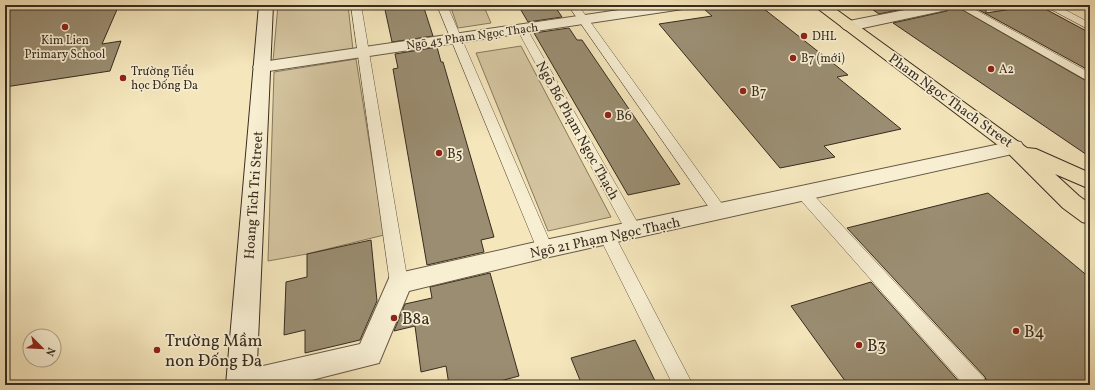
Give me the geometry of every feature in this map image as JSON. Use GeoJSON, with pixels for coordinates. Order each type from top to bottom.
{"type":"FeatureCollection","features":[{"type":"Feature","properties":{"kind":"main road","name":"Pham Ngoc Thach Street"},"geometry":{"type":"LineString","coordinates":[[820,5],[1014,147],[1090,182]]}},
{"type":"Feature","properties":{"kind":"main road"},"geometry":{"type":"LineString","coordinates":[[1014,147],[1071,202],[1090,216]]}},
{"type":"Feature","properties":{"kind":"street","name":"Hoang Tich Tri Street"},"geometry":{"type":"LineString","coordinates":[[241,384],[266,5]]}},
{"type":"Feature","properties":{"kind":"street","name":"Ngõ 43 Phạm Ngọc Thạch"},"geometry":{"type":"LineString","coordinates":[[262,67],[683,5]]}},
{"type":"Feature","properties":{"kind":"street"},"geometry":{"type":"LineString","coordinates":[[849,26],[945,6]]}},
{"type":"Feature","properties":{"kind":"street","name":"Ngõ 21 Phạm Ngọc Thạch"},"geometry":{"type":"LineString","coordinates":[[400,283],[545,249],[634,231],[1014,147]]}},
{"type":"Feature","properties":{"kind":"street"},"geometry":{"type":"LineString","coordinates":[[241,384],[369,354],[400,283]]}},
{"type":"Feature","properties":{"kind":"lane"},"geometry":{"type":"LineString","coordinates":[[356,5],[400,283]]}},
{"type":"Feature","properties":{"kind":"lane"},"geometry":{"type":"LineString","coordinates":[[442,5],[545,249]]}},
{"type":"Feature","properties":{"kind":"lane"},"geometry":{"type":"LineString","coordinates":[[573,5],[720,212]]}},
{"type":"Feature","properties":{"kind":"lane"},"geometry":{"type":"LineString","coordinates":[[960,5],[1090,78]]}},
{"type":"Feature","properties":{"kind":"lane"},"geometry":{"type":"LineString","coordinates":[[1048,5],[1090,27]]}},
{"type":"Feature","properties":{"kind":"lane","name":"Ngõ B6 Phạm Ngọc Thạch"},"geometry":{"type":"LineString","coordinates":[[522,29],[634,231]]}},
{"type":"Feature","properties":{"kind":"lane"},"geometry":{"type":"LineString","coordinates":[[803,193],[977,385]]}},
{"type":"Feature","properties":{"kind":"lane"},"geometry":{"type":"LineString","coordinates":[[607,236],[683,385]]}},
{"type":"Feature","properties":{"kind":"shaded area"},"geometry":{"type":"Polygon","coordinates":[[[278,5],[348,5],[353,50],[273,61],[278,5]]]}},
{"type":"Feature","properties":{"kind":"shaded area"},"geometry":{"type":"Polygon","coordinates":[[[450,5],[499,5],[500,7],[485,9],[491,23],[458,28],[450,5]]]}},
{"type":"Feature","properties":{"kind":"shaded area"},"geometry":{"type":"Polygon","coordinates":[[[521,46],[611,217],[548,231],[476,53],[521,46]]]}},
{"type":"Feature","properties":{"kind":"shaded area"},"geometry":{"type":"Polygon","coordinates":[[[356,59],[384,235],[307,254],[268,261],[274,72],[356,59]]]}},
{"type":"Feature","properties":{"kind":"building"},"geometry":{"type":"Polygon","coordinates":[[[30,5],[119,5],[102,44],[121,41],[110,71],[5,87],[5,8],[30,5]]]}},
{"type":"Feature","properties":{"kind":"building"},"geometry":{"type":"Polygon","coordinates":[[[384,5],[423,5],[433,36],[392,42],[384,5]]]}},
{"type":"Feature","properties":{"kind":"building"},"geometry":{"type":"Polygon","coordinates":[[[518,5],[554,5],[562,17],[528,22],[518,5]]]}},
{"type":"Feature","properties":{"kind":"building"},"geometry":{"type":"Polygon","coordinates":[[[732,5],[759,5],[848,75],[837,77],[901,129],[824,146],[835,157],[780,168],[659,24],[712,16],[704,9],[732,5]]]}},
{"type":"Feature","properties":{"kind":"building"},"geometry":{"type":"Polygon","coordinates":[[[866,5],[922,5],[879,14],[866,5]]]}},
{"type":"Feature","properties":{"kind":"building","name":"A2"},"geometry":{"type":"Polygon","coordinates":[[[950,5],[954,5],[1090,83],[1090,157],[893,23],[947,11],[950,8],[950,5]]]}},
{"type":"Feature","properties":{"kind":"building"},"geometry":{"type":"Polygon","coordinates":[[[970,5],[986,5],[986,13],[1038,5],[1090,33],[1090,71],[970,5]]]}},
{"type":"Feature","properties":{"kind":"building","name":"B6"},"geometry":{"type":"Polygon","coordinates":[[[569,28],[577,40],[582,40],[680,184],[628,195],[534,33],[569,28]]]}},
{"type":"Feature","properties":{"kind":"building","name":"B5"},"geometry":{"type":"Polygon","coordinates":[[[437,47],[441,62],[443,62],[494,237],[481,240],[484,252],[427,265],[393,69],[398,68],[395,54],[437,47]]]}},
{"type":"Feature","properties":{"kind":"building","name":"B4"},"geometry":{"type":"Polygon","coordinates":[[[988,193],[1090,278],[1090,385],[988,385],[985,377],[847,228],[988,193]]]}},
{"type":"Feature","properties":{"kind":"building"},"geometry":{"type":"Polygon","coordinates":[[[371,240],[377,301],[360,340],[305,353],[305,330],[284,335],[286,282],[307,277],[307,254],[371,240]]]}},
{"type":"Feature","properties":{"kind":"building"},"geometry":{"type":"Polygon","coordinates":[[[490,273],[519,376],[485,385],[449,385],[446,366],[421,372],[415,326],[394,331],[405,304],[432,298],[430,287],[490,273]]]}},
{"type":"Feature","properties":{"kind":"building","name":"B3"},"geometry":{"type":"Polygon","coordinates":[[[871,282],[962,385],[848,385],[791,306],[871,282]]]}},
{"type":"Feature","properties":{"kind":"building"},"geometry":{"type":"Polygon","coordinates":[[[635,340],[657,385],[582,385],[571,358],[635,340]]]}},
{"type":"Feature","properties":{"kind":"place","name":"Kim Lien Primary School"},"geometry":{"type":"Point","coordinates":[65,27]}},
{"type":"Feature","properties":{"kind":"place","name":"DHL"},"geometry":{"type":"Point","coordinates":[804,36]}},
{"type":"Feature","properties":{"kind":"place","name":"B7 (mới)"},"geometry":{"type":"Point","coordinates":[793,58]}},
{"type":"Feature","properties":{"kind":"place","name":"A2"},"geometry":{"type":"Point","coordinates":[991,69]}},
{"type":"Feature","properties":{"kind":"place","name":"Trường Tiểu học Đống Đa"},"geometry":{"type":"Point","coordinates":[123,78]}},
{"type":"Feature","properties":{"kind":"place","name":"B7"},"geometry":{"type":"Point","coordinates":[743,91]}},
{"type":"Feature","properties":{"kind":"place","name":"B6"},"geometry":{"type":"Point","coordinates":[608,115]}},
{"type":"Feature","properties":{"kind":"place","name":"B5"},"geometry":{"type":"Point","coordinates":[439,153]}},
{"type":"Feature","properties":{"kind":"place","name":"B8a"},"geometry":{"type":"Point","coordinates":[394,318]}},
{"type":"Feature","properties":{"kind":"place","name":"B4"},"geometry":{"type":"Point","coordinates":[1016,331]}},
{"type":"Feature","properties":{"kind":"place","name":"B3"},"geometry":{"type":"Point","coordinates":[859,345]}},
{"type":"Feature","properties":{"kind":"place","name":"Trường Mầm non Đống Đa"},"geometry":{"type":"Point","coordinates":[157,350]}}]}
